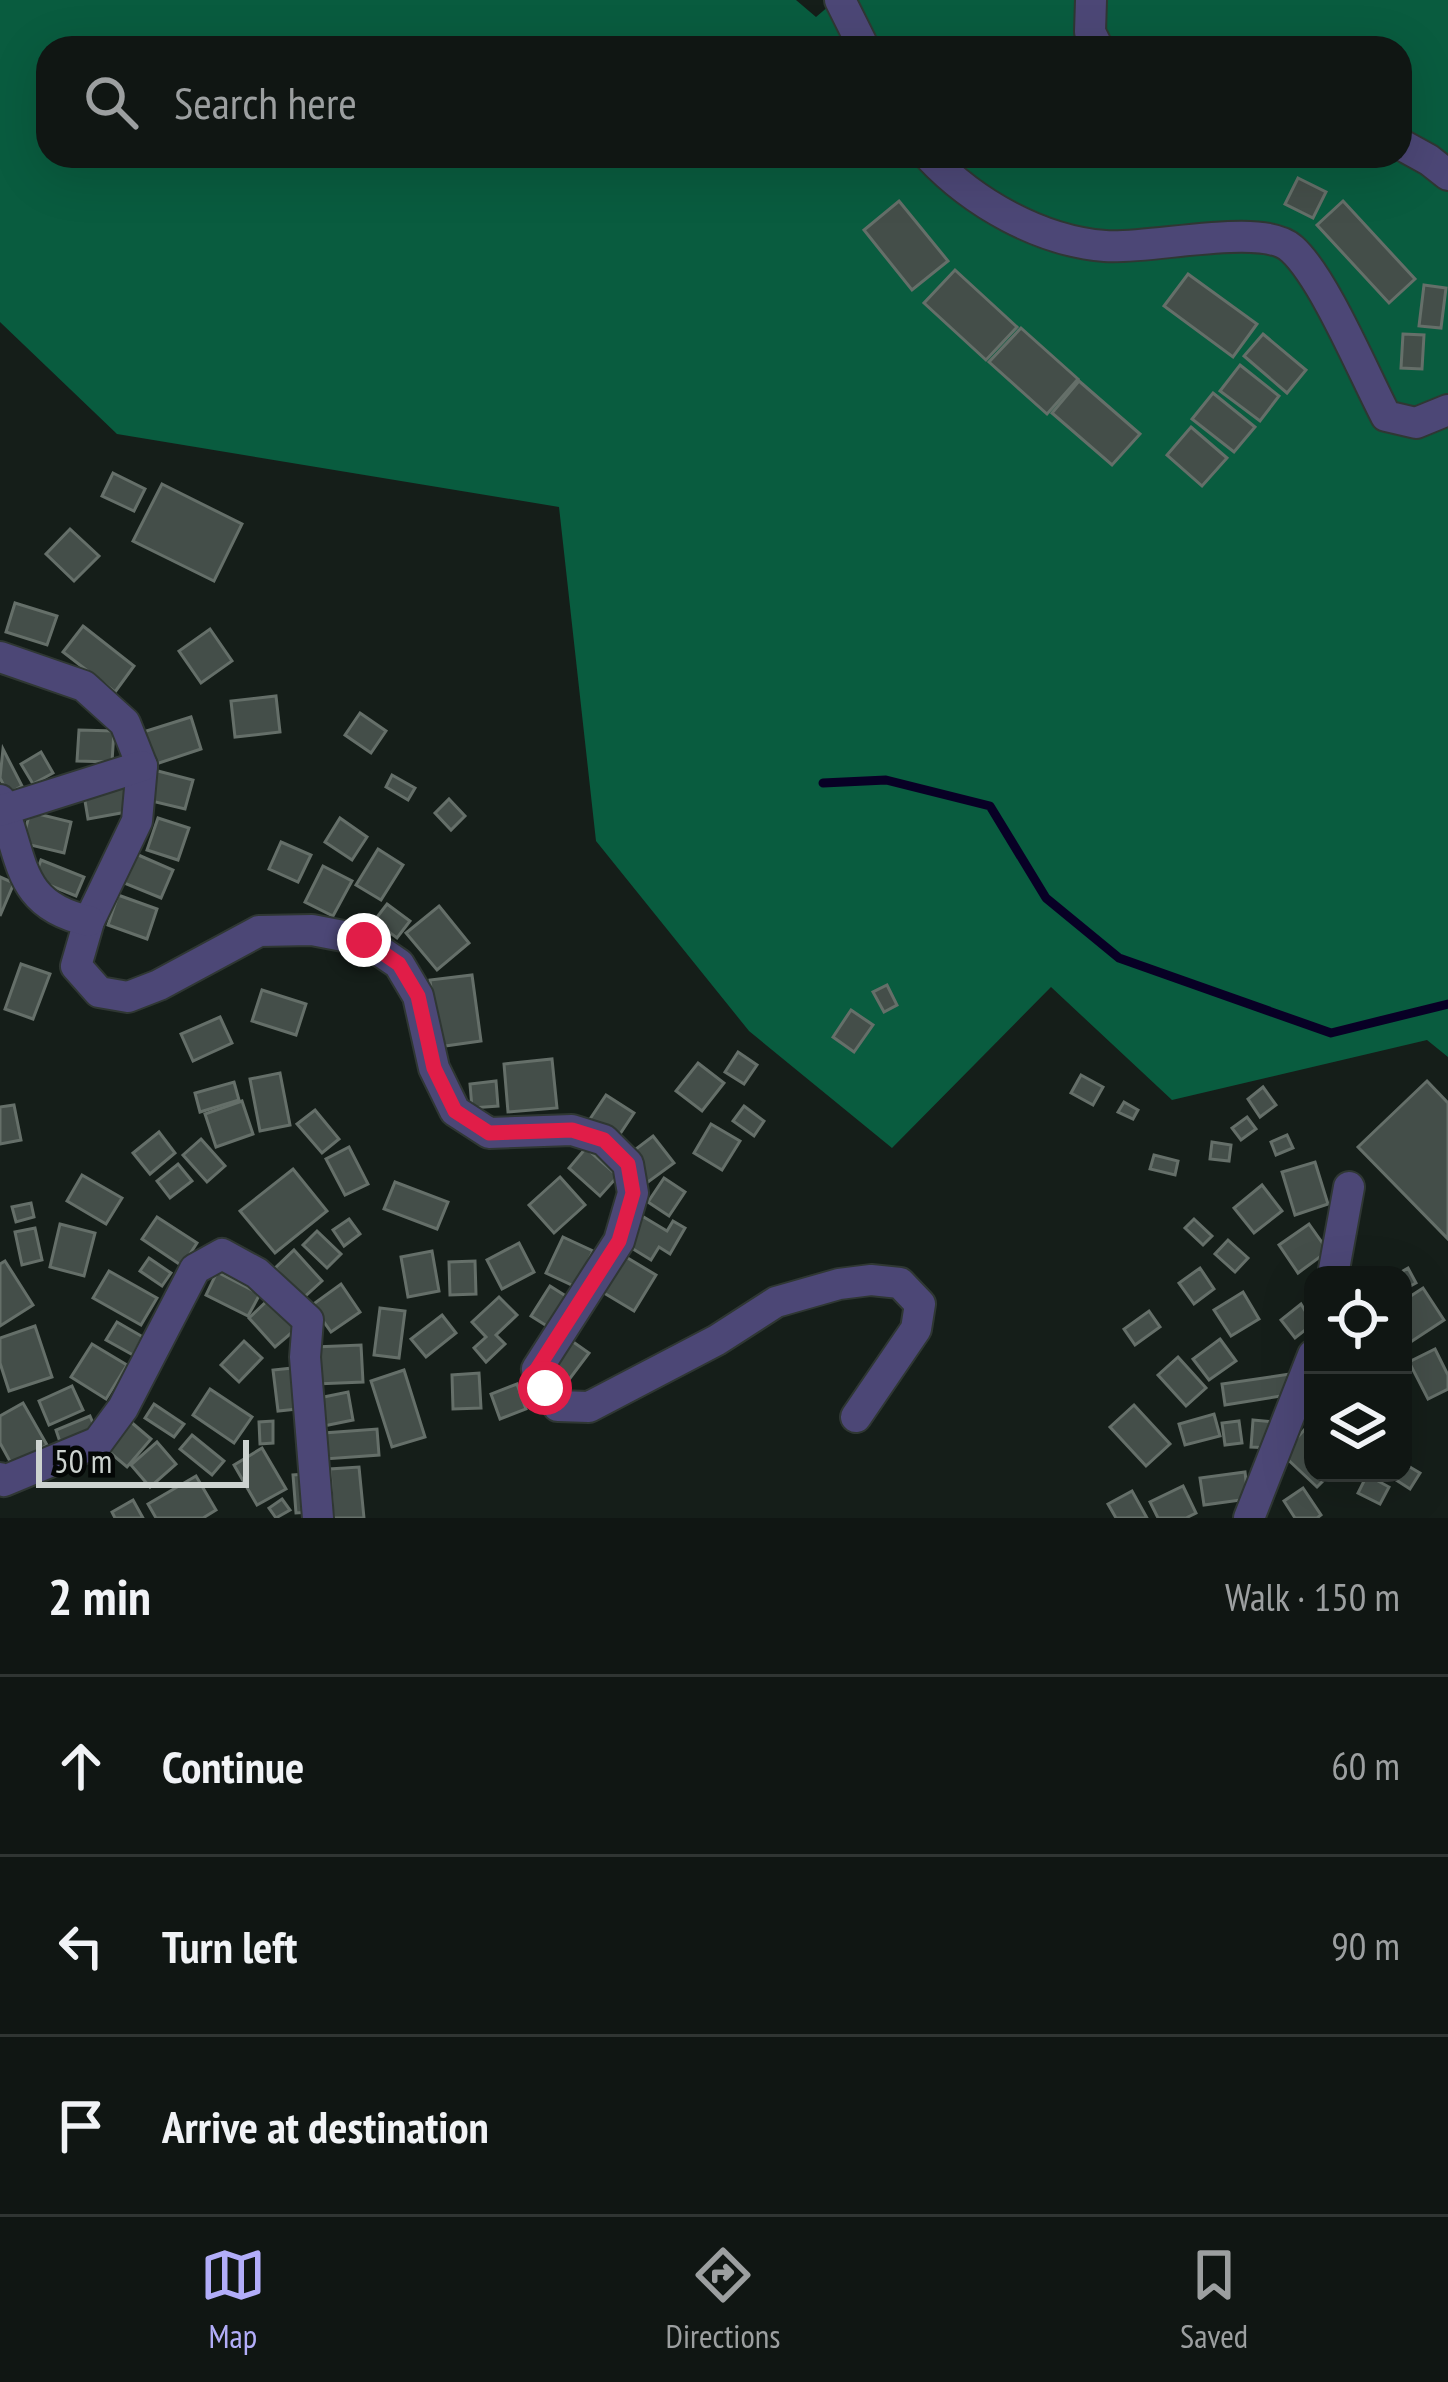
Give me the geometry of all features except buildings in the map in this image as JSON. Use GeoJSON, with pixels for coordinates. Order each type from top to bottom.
{"type":"FeatureCollection","features":[{"type":"Feature","properties":{"kind":"street"},"geometry":{"type":"LineString","coordinates":[[840,0],[858,36]]}},
{"type":"Feature","properties":{"kind":"street"},"geometry":{"type":"LineString","coordinates":[[1091,0],[1092,36]]}},
{"type":"Feature","properties":{"kind":"street"},"geometry":{"type":"LineString","coordinates":[[1412,150],[1448,176]]}},
{"type":"Feature","properties":{"kind":"street"},"geometry":{"type":"LineString","coordinates":[[943,168],[979,198],[1065,241],[1130,248],[1254,235],[1280,240],[1304,262],[1386,416],[1416,423],[1448,410]]}},
{"type":"Feature","properties":{"kind":"street"},"geometry":{"type":"LineString","coordinates":[[0,657],[84,686],[125,723],[142,766],[137,821],[89,921],[76,966],[99,992],[128,997],[159,986],[259,931],[312,930],[364,940],[399,964],[418,996],[434,1068],[455,1111],[489,1133],[572,1130],[604,1140],[628,1164],[633,1193],[619,1241],[537,1369],[558,1406],[589,1407],[717,1340],[776,1303],[839,1284],[900,1283],[920,1304],[916,1329],[856,1417]]}},
{"type":"Feature","properties":{"kind":"street"},"geometry":{"type":"LineString","coordinates":[[89,921],[62,915],[38,900],[1,806],[142,766]]}},
{"type":"Feature","properties":{"kind":"street"},"geometry":{"type":"LineString","coordinates":[[1335,1266],[1348,1186]]}},
{"type":"Feature","properties":{"kind":"street"},"geometry":{"type":"LineString","coordinates":[[0,1478],[39,1469],[98,1442],[123,1408],[195,1269],[222,1254],[257,1273],[308,1320],[305,1357],[318,1518]]}},
{"type":"Feature","properties":{"kind":"street"},"geometry":{"type":"LineString","coordinates":[[1249,1518],[1306,1374]]}},
{"type":"Feature","properties":{"kind":"green space"},"geometry":{"type":"Polygon","coordinates":[[[0,0],[796,0],[816,17],[836,0],[1448,0],[1448,1057],[1427,1040],[1172,1100],[1051,987],[892,1148],[749,1031],[596,841],[559,507],[117,434],[0,322],[0,0]]]}},
{"type":"Feature","properties":{"kind":"waterway"},"geometry":{"type":"LineString","coordinates":[[823,783],[886,780],[990,806],[1046,898],[1119,958],[1331,1033],[1448,1004]]}},
{"type":"Feature","properties":{"kind":"route"},"geometry":{"type":"LineString","coordinates":[[364,940],[399,964],[418,996],[434,1068],[455,1111],[489,1133],[572,1130],[604,1140],[628,1164],[633,1193],[619,1241],[537,1369],[545,1388]]}}]}
